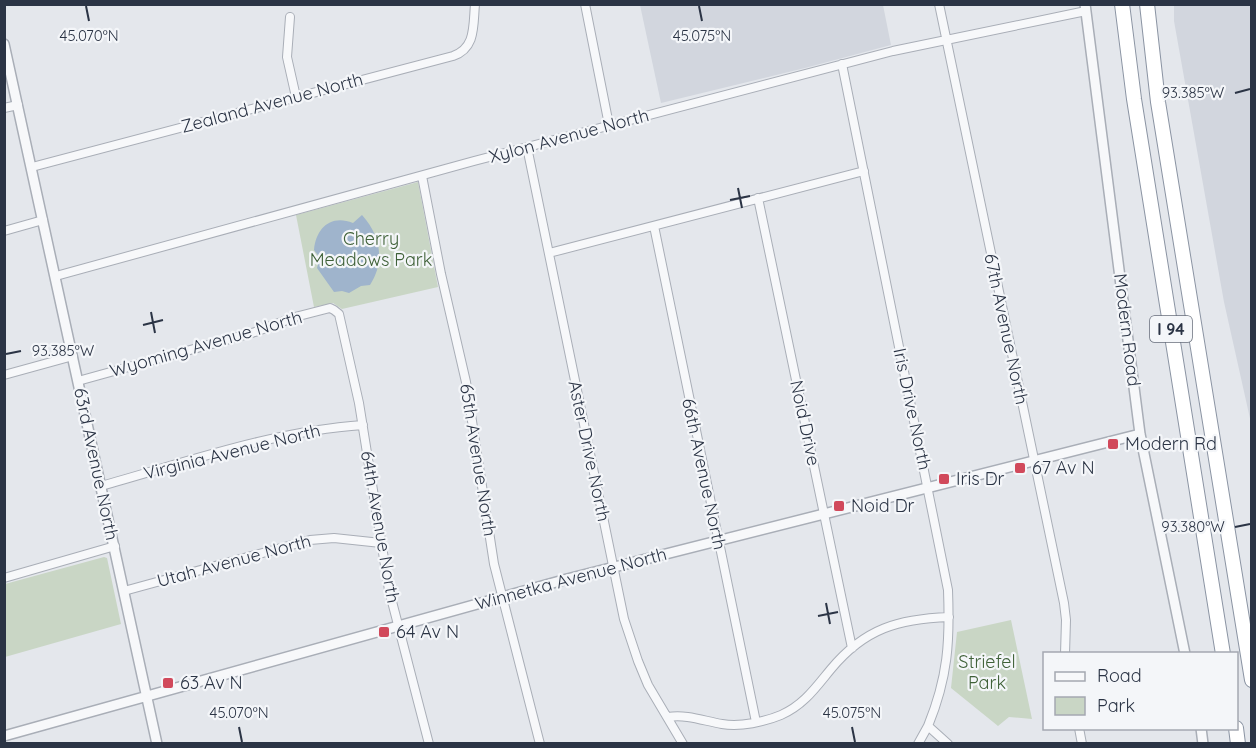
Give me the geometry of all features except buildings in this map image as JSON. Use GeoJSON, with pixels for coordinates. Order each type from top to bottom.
{"type":"FeatureCollection","features":[{"type":"Feature","properties":{"kind":"highway","name":"I 94"},"geometry":{"type":"LineString","coordinates":[[1121,4],[1223,652]]}},
{"type":"Feature","properties":{"kind":"highway","name":"I 94"},"geometry":{"type":"LineString","coordinates":[[1147,4],[1160,113],[1251,680]]}},
{"type":"Feature","properties":{"kind":"street","name":"Zealand Avenue North"},"geometry":{"type":"LineString","coordinates":[[32,167],[461,53],[472,41],[475,4]]}},
{"type":"Feature","properties":{"kind":"street"},"geometry":{"type":"LineString","coordinates":[[585,4],[609,125]]}},
{"type":"Feature","properties":{"kind":"street","name":"67th Avenue North"},"geometry":{"type":"LineString","coordinates":[[939,4],[1064,603],[1065,652]]}},
{"type":"Feature","properties":{"kind":"street","name":"Xylon Avenue North"},"geometry":{"type":"LineString","coordinates":[[56,276],[527,147],[842,64],[1085,8]]}},
{"type":"Feature","properties":{"kind":"street","name":"Modern Road"},"geometry":{"type":"LineString","coordinates":[[1085,8],[1140,434],[1185,652]]}},
{"type":"Feature","properties":{"kind":"street"},"geometry":{"type":"LineString","coordinates":[[290,17],[287,57],[296,97]]}},
{"type":"Feature","properties":{"kind":"street","name":"63rd Avenue North"},"geometry":{"type":"LineString","coordinates":[[4,44],[157,744]]}},
{"type":"Feature","properties":{"kind":"street","name":"Iris Drive North"},"geometry":{"type":"LineString","coordinates":[[842,64],[948,590],[948,654],[944,679],[928,726],[918,744]]}},
{"type":"Feature","properties":{"kind":"street"},"geometry":{"type":"LineString","coordinates":[[4,108],[18,105]]}},
{"type":"Feature","properties":{"kind":"street","name":"Aster Drive North"},"geometry":{"type":"LineString","coordinates":[[527,147],[624,619],[648,685],[684,744]]}},
{"type":"Feature","properties":{"kind":"street"},"geometry":{"type":"LineString","coordinates":[[549,254],[864,171]]}},
{"type":"Feature","properties":{"kind":"street","name":"65th Avenue North"},"geometry":{"type":"LineString","coordinates":[[422,176],[441,274],[466,382],[494,564],[540,744]]}},
{"type":"Feature","properties":{"kind":"street","name":"Noid Drive"},"geometry":{"type":"LineString","coordinates":[[758,198],[852,648]]}},
{"type":"Feature","properties":{"kind":"street"},"geometry":{"type":"LineString","coordinates":[[4,231],[43,220]]}},
{"type":"Feature","properties":{"kind":"street","name":"66th Avenue North"},"geometry":{"type":"LineString","coordinates":[[654,226],[756,722]]}},
{"type":"Feature","properties":{"kind":"street","name":"Wyoming Avenue North"},"geometry":{"type":"LineString","coordinates":[[78,381],[255,332],[330,308],[334,310]]}},
{"type":"Feature","properties":{"kind":"street","name":"64th Avenue North"},"geometry":{"type":"LineString","coordinates":[[334,310],[339,314],[363,425],[389,591],[428,743]]}},
{"type":"Feature","properties":{"kind":"street"},"geometry":{"type":"LineString","coordinates":[[4,375],[73,356]]}},
{"type":"Feature","properties":{"kind":"street","name":"Virginia Avenue North"},"geometry":{"type":"LineString","coordinates":[[101,486],[277,437],[309,430],[363,425]]}},
{"type":"Feature","properties":{"kind":"street","name":"Winnetka Avenue North"},"geometry":{"type":"LineString","coordinates":[[4,736],[613,567],[1140,434]]}},
{"type":"Feature","properties":{"kind":"street","name":"Utah Avenue North"},"geometry":{"type":"LineString","coordinates":[[124,591],[310,540],[334,538],[381,543]]}},
{"type":"Feature","properties":{"kind":"street"},"geometry":{"type":"LineString","coordinates":[[4,578],[115,546]]}},
{"type":"Feature","properties":{"kind":"street"},"geometry":{"type":"LineString","coordinates":[[668,717],[681,715],[734,725],[779,716],[804,701],[835,664],[852,648],[889,626],[918,618],[949,617]]}},
{"type":"Feature","properties":{"kind":"street"},"geometry":{"type":"LineString","coordinates":[[928,726],[948,744]]}},
{"type":"Feature","properties":{"kind":"shaded area"},"geometry":{"type":"Polygon","coordinates":[[[640,5],[883,5],[891,45],[661,103],[640,5]]]}},
{"type":"Feature","properties":{"kind":"shaded area"},"geometry":{"type":"Polygon","coordinates":[[[1174,5],[1251,5],[1251,423],[1224,302],[1174,21],[1174,5]]]}},
{"type":"Feature","properties":{"kind":"green space","name":"Cherry Meadows Park"},"geometry":{"type":"Polygon","coordinates":[[[418,182],[438,287],[342,309],[333,303],[314,307],[296,215],[418,182]]]}},
{"type":"Feature","properties":{"kind":"green space"},"geometry":{"type":"Polygon","coordinates":[[[107,558],[121,624],[5,657],[5,584],[107,558]]]}},
{"type":"Feature","properties":{"kind":"green space","name":"Striefel Park"},"geometry":{"type":"Polygon","coordinates":[[[1011,620],[1032,719],[1009,717],[998,726],[951,688],[957,632],[1011,620]]]}},
{"type":"Feature","properties":{"kind":"water"},"geometry":{"type":"Polygon","coordinates":[[[362,215],[377,240],[379,249],[375,276],[370,285],[361,286],[349,293],[334,292],[317,268],[320,258],[314,250],[315,242],[321,229],[326,225],[338,220],[353,223],[362,215]]]}},
{"type":"Feature","properties":{"kind":"place","name":"Modern Rd"},"geometry":{"type":"Point","coordinates":[1113,444]}},
{"type":"Feature","properties":{"kind":"place","name":"67 Av N"},"geometry":{"type":"Point","coordinates":[1020,468]}},
{"type":"Feature","properties":{"kind":"place","name":"Iris Dr"},"geometry":{"type":"Point","coordinates":[944,479]}},
{"type":"Feature","properties":{"kind":"place","name":"Noid Dr"},"geometry":{"type":"Point","coordinates":[839,506]}},
{"type":"Feature","properties":{"kind":"place","name":"64 Av N"},"geometry":{"type":"Point","coordinates":[384,632]}},
{"type":"Feature","properties":{"kind":"place","name":"63 Av N"},"geometry":{"type":"Point","coordinates":[168,683]}}]}
